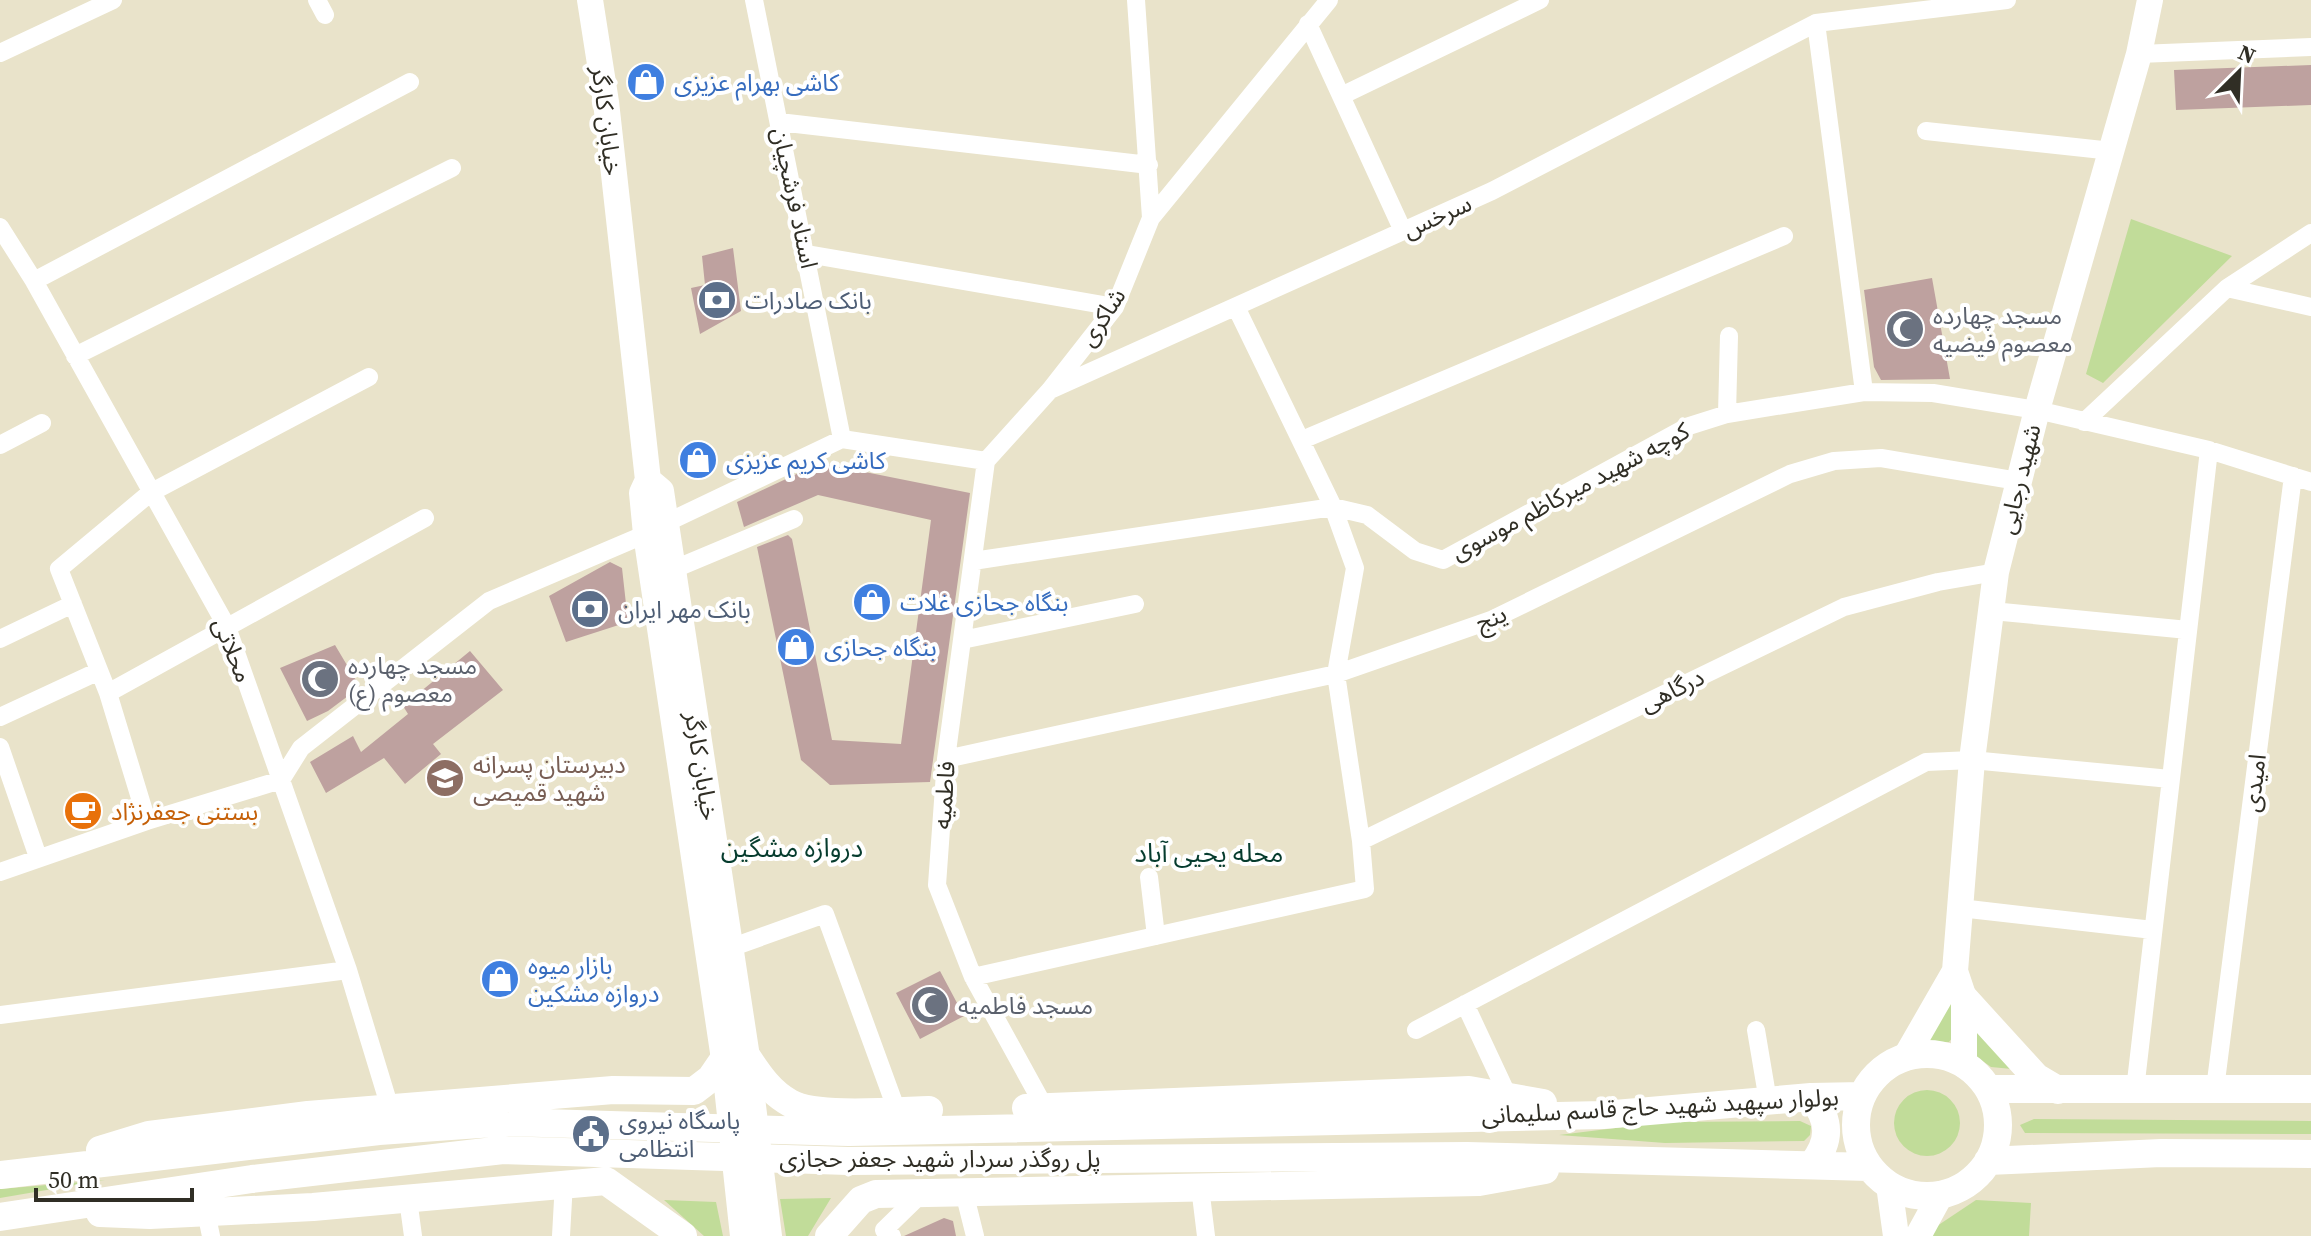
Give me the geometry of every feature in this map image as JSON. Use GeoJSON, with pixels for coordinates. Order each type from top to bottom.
{"type":"FeatureCollection","features":[{"type":"Feature","properties":{"kind":"main road","name":"خیابان کارگر"},"geometry":{"type":"LineString","coordinates":[[590,0],[606,102],[648,480],[642,493],[672,570],[730,948],[735,1058]]}},
{"type":"Feature","properties":{"kind":"main road","name":"شهید رجایی"},"geometry":{"type":"LineString","coordinates":[[1964,1065],[1964,998],[1955,971],[1972,760],[1996,572],[2037,410],[2139,54],[2150,0]]}},
{"type":"Feature","properties":{"kind":"main road","name":"خیابان کارگر"},"geometry":{"type":"LineString","coordinates":[[656,528],[735,1058]]}},
{"type":"Feature","properties":{"kind":"main road","name":"شهید رجایی"},"geometry":{"type":"LineString","coordinates":[[1905,1058],[1955,971]]}},
{"type":"Feature","properties":{"kind":"main road"},"geometry":{"type":"LineString","coordinates":[[1964,998],[2036,1077],[2058,1090]]}},
{"type":"Feature","properties":{"kind":"main road"},"geometry":{"type":"LineString","coordinates":[[1879,1176],[1915,1194],[1941,1194],[1976,1176],[1988,1161],[1998,1125],[1989,1089],[1964,1065],[1932,1054],[1905,1058],[1883,1069],[1862,1096],[1856,1120],[1859,1145],[1879,1176],[1896,1236]]}},
{"type":"Feature","properties":{"kind":"main road"},"geometry":{"type":"LineString","coordinates":[[0,1175],[30,1171],[149,1135],[390,1108],[613,1090],[694,1091],[735,1058]]}},
{"type":"Feature","properties":{"kind":"main road"},"geometry":{"type":"LineString","coordinates":[[735,1058],[793,1105],[837,1112],[897,1111],[1048,1117],[1469,1090],[1603,1115]]}},
{"type":"Feature","properties":{"kind":"main road"},"geometry":{"type":"LineString","coordinates":[[735,1058],[743,1236]]}},
{"type":"Feature","properties":{"kind":"main road"},"geometry":{"type":"LineString","coordinates":[[735,1058],[769,1236]]}},
{"type":"Feature","properties":{"kind":"main road"},"geometry":{"type":"LineString","coordinates":[[1989,1089],[2311,1089]]}},
{"type":"Feature","properties":{"kind":"main road"},"geometry":{"type":"LineString","coordinates":[[14,1214],[150,1215],[208,1224],[564,1182],[606,1181],[633,1166],[645,1138],[638,1108],[613,1090]]}},
{"type":"Feature","properties":{"kind":"main road","name":"بولوار سپهبد شهید حاج قاسم سلیمانی"},"geometry":{"type":"LineString","coordinates":[[1459,1117],[1603,1115],[1811,1097],[1862,1096]]}},
{"type":"Feature","properties":{"kind":"main road"},"geometry":{"type":"LineString","coordinates":[[1811,1097],[1823,1111],[1827,1129],[1823,1151],[1812,1165]]}},
{"type":"Feature","properties":{"kind":"main road"},"geometry":{"type":"LineString","coordinates":[[1048,1117],[1038,1132],[1038,1154],[1049,1190]]}},
{"type":"Feature","properties":{"kind":"main road","name":"پل روگذر سردار شهید جعفر حجازی"},"geometry":{"type":"LineString","coordinates":[[30,1171],[422,1128],[508,1122],[625,1123],[849,1132],[1048,1117],[1459,1117]]}},
{"type":"Feature","properties":{"kind":"main road","name":"پل روگذر سردار شهید جعفر حجازی"},"geometry":{"type":"LineString","coordinates":[[14,1214],[341,1167],[503,1150],[619,1151],[848,1161],[1467,1156]]}},
{"type":"Feature","properties":{"kind":"main road"},"geometry":{"type":"LineString","coordinates":[[1988,1161],[2161,1153],[2311,1154]]}},
{"type":"Feature","properties":{"kind":"main road","name":"بولوار سپهبد شهید حاج قاسم سلیمانی"},"geometry":{"type":"LineString","coordinates":[[1467,1156],[1812,1165],[1879,1176]]}},
{"type":"Feature","properties":{"kind":"main road"},"geometry":{"type":"LineString","coordinates":[[829,1236],[869,1196],[1479,1182],[1606,1160]]}},
{"type":"Feature","properties":{"kind":"main road"},"geometry":{"type":"LineString","coordinates":[[606,1181],[683,1236]]}},
{"type":"Feature","properties":{"kind":"main road"},"geometry":{"type":"LineString","coordinates":[[1918,1236],[1941,1194]]}},
{"type":"Feature","properties":{"kind":"street"},"geometry":{"type":"LineString","coordinates":[[0,53],[113,0]]}},
{"type":"Feature","properties":{"kind":"street","name":"استاد فرشچیان"},"geometry":{"type":"LineString","coordinates":[[754,0],[842,439]]}},
{"type":"Feature","properties":{"kind":"street","name":"شاکری"},"geometry":{"type":"LineString","coordinates":[[986,461],[1050,390],[1115,307],[1151,218],[1135,0]]}},
{"type":"Feature","properties":{"kind":"street"},"geometry":{"type":"LineString","coordinates":[[1151,218],[1329,0]]}},
{"type":"Feature","properties":{"kind":"street"},"geometry":{"type":"LineString","coordinates":[[1341,96],[1540,0]]}},
{"type":"Feature","properties":{"kind":"street"},"geometry":{"type":"LineString","coordinates":[[1864,392],[1816,23],[2007,0]]}},
{"type":"Feature","properties":{"kind":"street","name":"سرخس"},"geometry":{"type":"LineString","coordinates":[[1050,390],[1492,191],[1816,23]]}},
{"type":"Feature","properties":{"kind":"street"},"geometry":{"type":"LineString","coordinates":[[1308,24],[1403,231]]}},
{"type":"Feature","properties":{"kind":"street"},"geometry":{"type":"LineString","coordinates":[[2139,54],[2311,47]]}},
{"type":"Feature","properties":{"kind":"street"},"geometry":{"type":"LineString","coordinates":[[34,281],[410,82]]}},
{"type":"Feature","properties":{"kind":"street"},"geometry":{"type":"LineString","coordinates":[[779,122],[1149,165]]}},
{"type":"Feature","properties":{"kind":"street"},"geometry":{"type":"LineString","coordinates":[[1926,131],[2112,151]]}},
{"type":"Feature","properties":{"kind":"street"},"geometry":{"type":"LineString","coordinates":[[75,356],[452,168]]}},
{"type":"Feature","properties":{"kind":"street","name":"محلاتی"},"geometry":{"type":"LineString","coordinates":[[0,227],[34,281],[227,627],[348,970],[390,1108]]}},
{"type":"Feature","properties":{"kind":"street"},"geometry":{"type":"LineString","coordinates":[[2084,422],[2227,288],[2311,233]]}},
{"type":"Feature","properties":{"kind":"street"},"geometry":{"type":"LineString","coordinates":[[1302,440],[1784,236]]}},
{"type":"Feature","properties":{"kind":"street"},"geometry":{"type":"LineString","coordinates":[[807,254],[1115,307]]}},
{"type":"Feature","properties":{"kind":"street"},"geometry":{"type":"LineString","coordinates":[[2227,288],[2311,307]]}},
{"type":"Feature","properties":{"kind":"street"},"geometry":{"type":"LineString","coordinates":[[973,977],[1365,889],[1361,841],[1336,674],[1355,568],[1333,507],[1236,307]]}},
{"type":"Feature","properties":{"kind":"street"},"geometry":{"type":"LineString","coordinates":[[1727,414],[1729,336]]}},
{"type":"Feature","properties":{"kind":"street"},"geometry":{"type":"LineString","coordinates":[[147,821],[108,693],[59,569],[150,493],[369,377]]}},
{"type":"Feature","properties":{"kind":"street","name":"کوچه شهید میرکاظم موسوی"},"geometry":{"type":"LineString","coordinates":[[973,561],[1333,507],[1367,515],[1415,551],[1443,560],[1689,426],[1727,414],[1864,392],[1933,393],[2037,410],[2209,450],[2311,482]]}},
{"type":"Feature","properties":{"kind":"street"},"geometry":{"type":"LineString","coordinates":[[0,445],[42,423]]}},
{"type":"Feature","properties":{"kind":"street"},"geometry":{"type":"LineString","coordinates":[[0,872],[147,821],[281,780],[301,748],[489,601],[656,528],[842,439],[986,461]]}},
{"type":"Feature","properties":{"kind":"street"},"geometry":{"type":"LineString","coordinates":[[2135,1090],[2209,450]]}},
{"type":"Feature","properties":{"kind":"street","name":"ینج"},"geometry":{"type":"LineString","coordinates":[[946,759],[1336,674],[1491,620],[1790,474],[1834,461],[1881,458],[2018,481]]}},
{"type":"Feature","properties":{"kind":"street","name":"فاطمیه"},"geometry":{"type":"LineString","coordinates":[[986,461],[946,759],[937,885],[973,977],[1048,1117]]}},
{"type":"Feature","properties":{"kind":"street","name":"امیدی"},"geometry":{"type":"LineString","coordinates":[[2215,1089],[2293,476]]}},
{"type":"Feature","properties":{"kind":"street"},"geometry":{"type":"LineString","coordinates":[[108,693],[425,518]]}},
{"type":"Feature","properties":{"kind":"street"},"geometry":{"type":"LineString","coordinates":[[672,570],[794,519]]}},
{"type":"Feature","properties":{"kind":"street","name":"درگاهی"},"geometry":{"type":"LineString","coordinates":[[1361,841],[1844,607],[1938,582],[1996,572]]}},
{"type":"Feature","properties":{"kind":"street"},"geometry":{"type":"LineString","coordinates":[[0,639],[73,604]]}},
{"type":"Feature","properties":{"kind":"street"},"geometry":{"type":"LineString","coordinates":[[962,640],[1135,604]]}},
{"type":"Feature","properties":{"kind":"street"},"geometry":{"type":"LineString","coordinates":[[1992,611],[2188,630]]}},
{"type":"Feature","properties":{"kind":"street"},"geometry":{"type":"LineString","coordinates":[[0,717],[99,671]]}},
{"type":"Feature","properties":{"kind":"street"},"geometry":{"type":"LineString","coordinates":[[0,747],[38,857]]}},
{"type":"Feature","properties":{"kind":"street"},"geometry":{"type":"LineString","coordinates":[[1416,1030],[1926,762],[1972,760],[2170,779]]}},
{"type":"Feature","properties":{"kind":"street"},"geometry":{"type":"LineString","coordinates":[[1149,877],[1156,936]]}},
{"type":"Feature","properties":{"kind":"street"},"geometry":{"type":"LineString","coordinates":[[1960,908],[2153,930]]}},
{"type":"Feature","properties":{"kind":"street"},"geometry":{"type":"LineString","coordinates":[[730,948],[825,914],[897,1111]]}},
{"type":"Feature","properties":{"kind":"street"},"geometry":{"type":"LineString","coordinates":[[0,1015],[348,970]]}},
{"type":"Feature","properties":{"kind":"street"},"geometry":{"type":"LineString","coordinates":[[1465,1004],[1508,1096]]}},
{"type":"Feature","properties":{"kind":"street"},"geometry":{"type":"LineString","coordinates":[[1756,1030],[1768,1101]]}},
{"type":"Feature","properties":{"kind":"street"},"geometry":{"type":"LineString","coordinates":[[561,1236],[564,1182]]}},
{"type":"Feature","properties":{"kind":"street"},"geometry":{"type":"LineString","coordinates":[[1200,1187],[1206,1236]]}},
{"type":"Feature","properties":{"kind":"street"},"geometry":{"type":"LineString","coordinates":[[964,1192],[975,1236]]}},
{"type":"Feature","properties":{"kind":"street"},"geometry":{"type":"LineString","coordinates":[[892,1236],[884,1230],[922,1193]]}},
{"type":"Feature","properties":{"kind":"street"},"geometry":{"type":"LineString","coordinates":[[408,1199],[413,1236]]}},
{"type":"Feature","properties":{"kind":"green space"},"geometry":{"type":"Polygon","coordinates":[[[2131,219],[2232,256],[2103,383],[2086,374],[2131,219]]]}},
{"type":"Feature","properties":{"kind":"green space"},"geometry":{"type":"Polygon","coordinates":[[[1953,987],[1953,1037],[1949,1042],[1929,1042],[1927,1038],[1953,987]]]}},
{"type":"Feature","properties":{"kind":"green space"},"geometry":{"type":"Polygon","coordinates":[[[1973,1021],[2012,1069],[1991,1067],[1977,1057],[1973,1021]]]}},
{"type":"Feature","properties":{"kind":"green space"},"geometry":{"type":"Polygon","coordinates":[[[1927,1090],[1940,1093],[1950,1100],[1957,1110],[1960,1123],[1957,1136],[1950,1146],[1940,1153],[1927,1156],[1914,1153],[1904,1146],[1897,1136],[1894,1123],[1897,1110],[1904,1100],[1914,1093],[1927,1090]]]}},
{"type":"Feature","properties":{"kind":"green space"},"geometry":{"type":"Polygon","coordinates":[[[2034,1119],[2311,1121],[2311,1134],[2025,1133],[2020,1125],[2034,1119]]]}},
{"type":"Feature","properties":{"kind":"green space"},"geometry":{"type":"Polygon","coordinates":[[[1800,1121],[1811,1126],[1810,1135],[1804,1141],[1665,1143],[1559,1135],[1664,1122],[1800,1121]]]}},
{"type":"Feature","properties":{"kind":"green space"},"geometry":{"type":"Polygon","coordinates":[[[105,1180],[0,1198],[0,1189],[105,1180]]]}},
{"type":"Feature","properties":{"kind":"green space"},"geometry":{"type":"Polygon","coordinates":[[[831,1198],[808,1236],[786,1236],[780,1199],[831,1198]]]}},
{"type":"Feature","properties":{"kind":"green space"},"geometry":{"type":"Polygon","coordinates":[[[664,1200],[716,1202],[723,1236],[704,1236],[664,1200]]]}},
{"type":"Feature","properties":{"kind":"green space"},"geometry":{"type":"Polygon","coordinates":[[[1976,1200],[2031,1203],[2029,1236],[1933,1236],[1934,1228],[1976,1200]]]}},
{"type":"Feature","properties":{"kind":"building"},"geometry":{"type":"Polygon","coordinates":[[[2311,65],[2311,105],[2176,110],[2174,70],[2311,65]]]}},
{"type":"Feature","properties":{"kind":"building","name":"بانک صادرات"},"geometry":{"type":"Polygon","coordinates":[[[733,248],[741,311],[700,334],[691,288],[705,285],[702,256],[733,248]]]}},
{"type":"Feature","properties":{"kind":"building","name":"مسجد چهارده معصوم فیضیه"},"geometry":{"type":"Polygon","coordinates":[[[1932,278],[1950,379],[1881,380],[1874,367],[1864,290],[1932,278]]]}},
{"type":"Feature","properties":{"kind":"building","name":"بنگاه جحازی"},"geometry":{"type":"Polygon","coordinates":[[[820,463],[970,493],[930,782],[830,785],[801,760],[757,547],[788,535],[792,539],[832,740],[901,744],[931,520],[818,495],[744,527],[737,502],[820,463]]]}},
{"type":"Feature","properties":{"kind":"building","name":"بانک مهر ایران"},"geometry":{"type":"Polygon","coordinates":[[[610,562],[622,568],[628,622],[566,642],[549,596],[610,562]]]}},
{"type":"Feature","properties":{"kind":"building","name":"مسجد چهارده معصوم (ع)"},"geometry":{"type":"Polygon","coordinates":[[[335,645],[360,687],[328,711],[307,721],[280,668],[335,645]]]}},
{"type":"Feature","properties":{"kind":"building"},"geometry":{"type":"Polygon","coordinates":[[[470,651],[503,690],[433,744],[441,754],[405,784],[384,758],[326,793],[310,762],[353,736],[361,752],[408,714],[403,706],[470,651]]]}},
{"type":"Feature","properties":{"kind":"building","name":"مسجد فاطمیه"},"geometry":{"type":"Polygon","coordinates":[[[940,971],[964,1016],[920,1039],[896,993],[940,971]]]}},
{"type":"Feature","properties":{"kind":"building"},"geometry":{"type":"Polygon","coordinates":[[[944,1218],[953,1221],[956,1236],[904,1236],[944,1218]]]}},
{"type":"Feature","properties":{"kind":"place","name":"کاشی بهرام عزیزی"},"geometry":{"type":"Point","coordinates":[646,82]}},
{"type":"Feature","properties":{"kind":"place","name":"بانک صادرات"},"geometry":{"type":"Point","coordinates":[717,300]}},
{"type":"Feature","properties":{"kind":"place","name":"مسجد چهارده معصوم فیضیه"},"geometry":{"type":"Point","coordinates":[1905,329]}},
{"type":"Feature","properties":{"kind":"place","name":"کاشی کریم عزیزی"},"geometry":{"type":"Point","coordinates":[698,460]}},
{"type":"Feature","properties":{"kind":"place","name":"بنگاه جحازی غلات"},"geometry":{"type":"Point","coordinates":[872,602]}},
{"type":"Feature","properties":{"kind":"place","name":"بانک مهر ایران"},"geometry":{"type":"Point","coordinates":[590,609]}},
{"type":"Feature","properties":{"kind":"place","name":"بنگاه جحازی"},"geometry":{"type":"Point","coordinates":[796,647]}},
{"type":"Feature","properties":{"kind":"place","name":"مسجد چهارده معصوم (ع)"},"geometry":{"type":"Point","coordinates":[320,679]}},
{"type":"Feature","properties":{"kind":"place","name":"دبیرستان پسرانه شهید قمیصی"},"geometry":{"type":"Point","coordinates":[445,778]}},
{"type":"Feature","properties":{"kind":"place","name":"بستنی جعفرنژاد"},"geometry":{"type":"Point","coordinates":[83,811]}},
{"type":"Feature","properties":{"kind":"place","name":"بازار میوه دروازه مشکین"},"geometry":{"type":"Point","coordinates":[500,979]}},
{"type":"Feature","properties":{"kind":"place","name":"مسجد فاطمیه"},"geometry":{"type":"Point","coordinates":[930,1005]}},
{"type":"Feature","properties":{"kind":"place","name":"پاسگاه نیروی انتظامی"},"geometry":{"type":"Point","coordinates":[591,1134]}},
{"type":"Feature","properties":{"kind":"district","name":"دروازه مشگین"},"geometry":{"type":"Point","coordinates":[792,848]}},
{"type":"Feature","properties":{"kind":"district","name":"محله یحیی آباد"},"geometry":{"type":"Point","coordinates":[1209,853]}}]}
